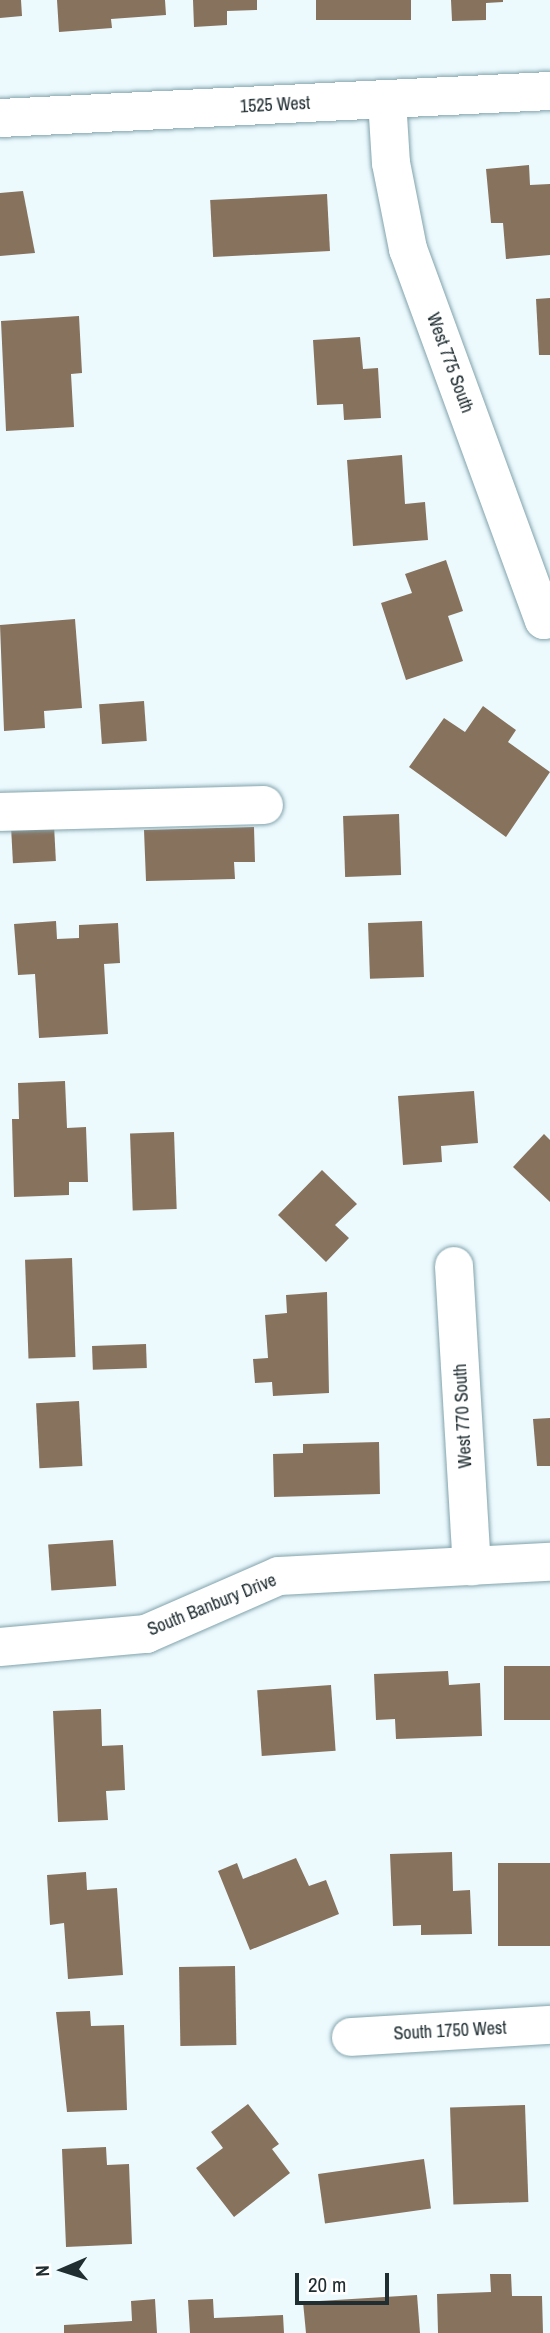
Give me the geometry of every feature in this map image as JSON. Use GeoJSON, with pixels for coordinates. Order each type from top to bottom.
{"type":"FeatureCollection","features":[{"type":"Feature","properties":{"kind":"street","name":"1525 West"},"geometry":{"type":"LineString","coordinates":[[0,118],[550,91]]}},
{"type":"Feature","properties":{"kind":"street","name":"West 775 South"},"geometry":{"type":"LineString","coordinates":[[387,100],[391,163],[408,249],[547,620]]}},
{"type":"Feature","properties":{"kind":"street"},"geometry":{"type":"LineString","coordinates":[[0,812],[264,805]]}},
{"type":"Feature","properties":{"kind":"street","name":"West 770 South"},"geometry":{"type":"LineString","coordinates":[[454,1266],[472,1566]]}},
{"type":"Feature","properties":{"kind":"street","name":"South Banbury Drive"},"geometry":{"type":"LineString","coordinates":[[0,1647],[146,1634],[279,1576],[550,1562]]}},
{"type":"Feature","properties":{"kind":"street","name":"South 1750 West"},"geometry":{"type":"LineString","coordinates":[[351,2037],[550,2025]]}},
{"type":"Feature","properties":{"kind":"building"},"geometry":{"type":"Polygon","coordinates":[[[0,0],[21,0],[22,16],[0,18],[0,0]]]}},
{"type":"Feature","properties":{"kind":"building"},"geometry":{"type":"Polygon","coordinates":[[[57,0],[165,0],[166,15],[111,19],[112,28],[59,32],[57,0]]]}},
{"type":"Feature","properties":{"kind":"building"},"geometry":{"type":"Polygon","coordinates":[[[193,0],[257,0],[257,10],[227,11],[227,25],[194,27],[193,0]]]}},
{"type":"Feature","properties":{"kind":"building"},"geometry":{"type":"Polygon","coordinates":[[[316,0],[411,0],[411,20],[316,20],[316,0]]]}},
{"type":"Feature","properties":{"kind":"building"},"geometry":{"type":"Polygon","coordinates":[[[451,0],[503,2],[486,3],[486,20],[452,21],[451,0]]]}},
{"type":"Feature","properties":{"kind":"building"},"geometry":{"type":"Polygon","coordinates":[[[529,165],[530,185],[550,184],[550,255],[506,259],[503,223],[491,223],[486,169],[529,165]]]}},
{"type":"Feature","properties":{"kind":"building"},"geometry":{"type":"Polygon","coordinates":[[[23,191],[35,253],[0,256],[0,193],[23,191]]]}},
{"type":"Feature","properties":{"kind":"building"},"geometry":{"type":"Polygon","coordinates":[[[327,194],[330,251],[213,257],[210,200],[327,194]]]}},
{"type":"Feature","properties":{"kind":"building"},"geometry":{"type":"Polygon","coordinates":[[[550,298],[550,355],[539,355],[536,299],[550,298]]]}},
{"type":"Feature","properties":{"kind":"building"},"geometry":{"type":"Polygon","coordinates":[[[79,316],[82,373],[71,374],[74,427],[6,431],[1,321],[79,316]]]}},
{"type":"Feature","properties":{"kind":"building"},"geometry":{"type":"Polygon","coordinates":[[[360,337],[363,369],[378,368],[381,418],[344,420],[343,404],[317,405],[313,340],[360,337]]]}},
{"type":"Feature","properties":{"kind":"building"},"geometry":{"type":"Polygon","coordinates":[[[402,455],[405,504],[425,502],[428,540],[353,546],[347,460],[402,455]]]}},
{"type":"Feature","properties":{"kind":"building"},"geometry":{"type":"Polygon","coordinates":[[[446,560],[463,611],[448,616],[463,661],[406,680],[381,603],[412,593],[405,574],[446,560]]]}},
{"type":"Feature","properties":{"kind":"building"},"geometry":{"type":"Polygon","coordinates":[[[75,619],[82,708],[44,711],[45,728],[4,731],[0,625],[75,619]]]}},
{"type":"Feature","properties":{"kind":"building"},"geometry":{"type":"Polygon","coordinates":[[[144,701],[147,741],[102,744],[99,704],[144,701]]]}},
{"type":"Feature","properties":{"kind":"building"},"geometry":{"type":"Polygon","coordinates":[[[483,706],[516,730],[508,742],[550,772],[506,837],[409,767],[444,718],[465,732],[483,706]]]}},
{"type":"Feature","properties":{"kind":"building"},"geometry":{"type":"Polygon","coordinates":[[[399,814],[401,875],[345,877],[343,816],[399,814]]]}},
{"type":"Feature","properties":{"kind":"building"},"geometry":{"type":"Polygon","coordinates":[[[54,825],[56,861],[13,863],[11,827],[54,825]]]}},
{"type":"Feature","properties":{"kind":"building"},"geometry":{"type":"Polygon","coordinates":[[[254,827],[255,862],[234,862],[235,879],[146,881],[144,830],[254,827]]]}},
{"type":"Feature","properties":{"kind":"building"},"geometry":{"type":"Polygon","coordinates":[[[56,921],[57,939],[79,938],[79,925],[118,923],[120,963],[104,964],[108,1034],[39,1038],[35,974],[18,975],[14,924],[56,921]]]}},
{"type":"Feature","properties":{"kind":"building"},"geometry":{"type":"Polygon","coordinates":[[[422,921],[424,977],[370,979],[368,923],[422,921]]]}},
{"type":"Feature","properties":{"kind":"building"},"geometry":{"type":"Polygon","coordinates":[[[65,1081],[67,1128],[86,1127],[88,1182],[69,1182],[69,1195],[14,1197],[12,1119],[19,1119],[18,1083],[65,1081]]]}},
{"type":"Feature","properties":{"kind":"building"},"geometry":{"type":"Polygon","coordinates":[[[474,1091],[478,1143],[441,1146],[442,1162],[403,1165],[398,1096],[474,1091]]]}},
{"type":"Feature","properties":{"kind":"building"},"geometry":{"type":"Polygon","coordinates":[[[174,1132],[177,1209],[133,1210],[130,1134],[174,1132]]]}},
{"type":"Feature","properties":{"kind":"building"},"geometry":{"type":"Polygon","coordinates":[[[544,1134],[550,1140],[550,1202],[513,1167],[544,1134]]]}},
{"type":"Feature","properties":{"kind":"building"},"geometry":{"type":"Polygon","coordinates":[[[322,1170],[357,1204],[335,1225],[349,1238],[326,1262],[278,1215],[322,1170]]]}},
{"type":"Feature","properties":{"kind":"building"},"geometry":{"type":"Polygon","coordinates":[[[72,1258],[75,1357],[28,1359],[25,1260],[72,1258]]]}},
{"type":"Feature","properties":{"kind":"building"},"geometry":{"type":"Polygon","coordinates":[[[327,1292],[329,1393],[273,1396],[272,1382],[255,1383],[253,1359],[268,1358],[265,1315],[287,1313],[286,1295],[327,1292]]]}},
{"type":"Feature","properties":{"kind":"building"},"geometry":{"type":"Polygon","coordinates":[[[146,1344],[147,1368],[93,1370],[92,1346],[146,1344]]]}},
{"type":"Feature","properties":{"kind":"building"},"geometry":{"type":"Polygon","coordinates":[[[79,1401],[82,1466],[39,1468],[36,1403],[79,1401]]]}},
{"type":"Feature","properties":{"kind":"building"},"geometry":{"type":"Polygon","coordinates":[[[550,1418],[550,1466],[537,1466],[533,1419],[550,1418]]]}},
{"type":"Feature","properties":{"kind":"building"},"geometry":{"type":"Polygon","coordinates":[[[379,1442],[380,1494],[274,1497],[273,1454],[303,1453],[303,1444],[379,1442]]]}},
{"type":"Feature","properties":{"kind":"building"},"geometry":{"type":"Polygon","coordinates":[[[113,1540],[116,1586],[51,1590],[48,1545],[113,1540]]]}},
{"type":"Feature","properties":{"kind":"building"},"geometry":{"type":"Polygon","coordinates":[[[504,1666],[550,1666],[550,1720],[504,1720],[504,1666]]]}},
{"type":"Feature","properties":{"kind":"building"},"geometry":{"type":"Polygon","coordinates":[[[448,1671],[449,1685],[480,1683],[482,1736],[396,1739],[395,1719],[376,1720],[374,1674],[448,1671]]]}},
{"type":"Feature","properties":{"kind":"building"},"geometry":{"type":"Polygon","coordinates":[[[331,1685],[336,1751],[262,1756],[257,1690],[331,1685]]]}},
{"type":"Feature","properties":{"kind":"building"},"geometry":{"type":"Polygon","coordinates":[[[101,1709],[102,1746],[123,1745],[125,1790],[106,1791],[108,1820],[58,1822],[53,1711],[101,1709]]]}},
{"type":"Feature","properties":{"kind":"building"},"geometry":{"type":"Polygon","coordinates":[[[452,1852],[453,1891],[470,1890],[472,1934],[421,1935],[421,1925],[393,1926],[390,1854],[452,1852]]]}},
{"type":"Feature","properties":{"kind":"building"},"geometry":{"type":"Polygon","coordinates":[[[296,1858],[309,1886],[326,1880],[339,1914],[250,1950],[218,1871],[237,1863],[243,1879],[296,1858]]]}},
{"type":"Feature","properties":{"kind":"building"},"geometry":{"type":"Polygon","coordinates":[[[498,1863],[550,1863],[550,1946],[498,1946],[498,1863]]]}},
{"type":"Feature","properties":{"kind":"building"},"geometry":{"type":"Polygon","coordinates":[[[86,1872],[87,1890],[117,1888],[123,1975],[68,1979],[64,1923],[50,1925],[47,1875],[86,1872]]]}},
{"type":"Feature","properties":{"kind":"building"},"geometry":{"type":"Polygon","coordinates":[[[235,1966],[236,2045],[180,2046],[179,1967],[235,1966]]]}},
{"type":"Feature","properties":{"kind":"building"},"geometry":{"type":"Polygon","coordinates":[[[90,2011],[91,2026],[124,2025],[127,2110],[67,2112],[56,2012],[90,2011]]]}},
{"type":"Feature","properties":{"kind":"building"},"geometry":{"type":"Polygon","coordinates":[[[248,2104],[279,2144],[272,2149],[290,2173],[234,2217],[196,2168],[223,2148],[211,2132],[248,2104]]]}},
{"type":"Feature","properties":{"kind":"building"},"geometry":{"type":"Polygon","coordinates":[[[525,2105],[528,2202],[453,2205],[450,2108],[525,2105]]]}},
{"type":"Feature","properties":{"kind":"building"},"geometry":{"type":"Polygon","coordinates":[[[106,2147],[107,2165],[129,2164],[132,2244],[66,2247],[62,2149],[106,2147]]]}},
{"type":"Feature","properties":{"kind":"building"},"geometry":{"type":"Polygon","coordinates":[[[424,2159],[431,2209],[325,2223],[318,2174],[424,2159]]]}},
{"type":"Feature","properties":{"kind":"building"},"geometry":{"type":"Polygon","coordinates":[[[490,2274],[511,2274],[512,2296],[542,2296],[543,2333],[438,2333],[437,2294],[491,2292],[490,2274]]]}},
{"type":"Feature","properties":{"kind":"building"},"geometry":{"type":"Polygon","coordinates":[[[417,2295],[420,2333],[306,2333],[303,2302],[417,2295]]]}},
{"type":"Feature","properties":{"kind":"building"},"geometry":{"type":"Polygon","coordinates":[[[155,2299],[157,2333],[64,2333],[64,2325],[132,2321],[131,2301],[155,2299]]]}},
{"type":"Feature","properties":{"kind":"building"},"geometry":{"type":"Polygon","coordinates":[[[213,2299],[214,2318],[283,2315],[284,2333],[190,2333],[188,2300],[213,2299]]]}}]}
